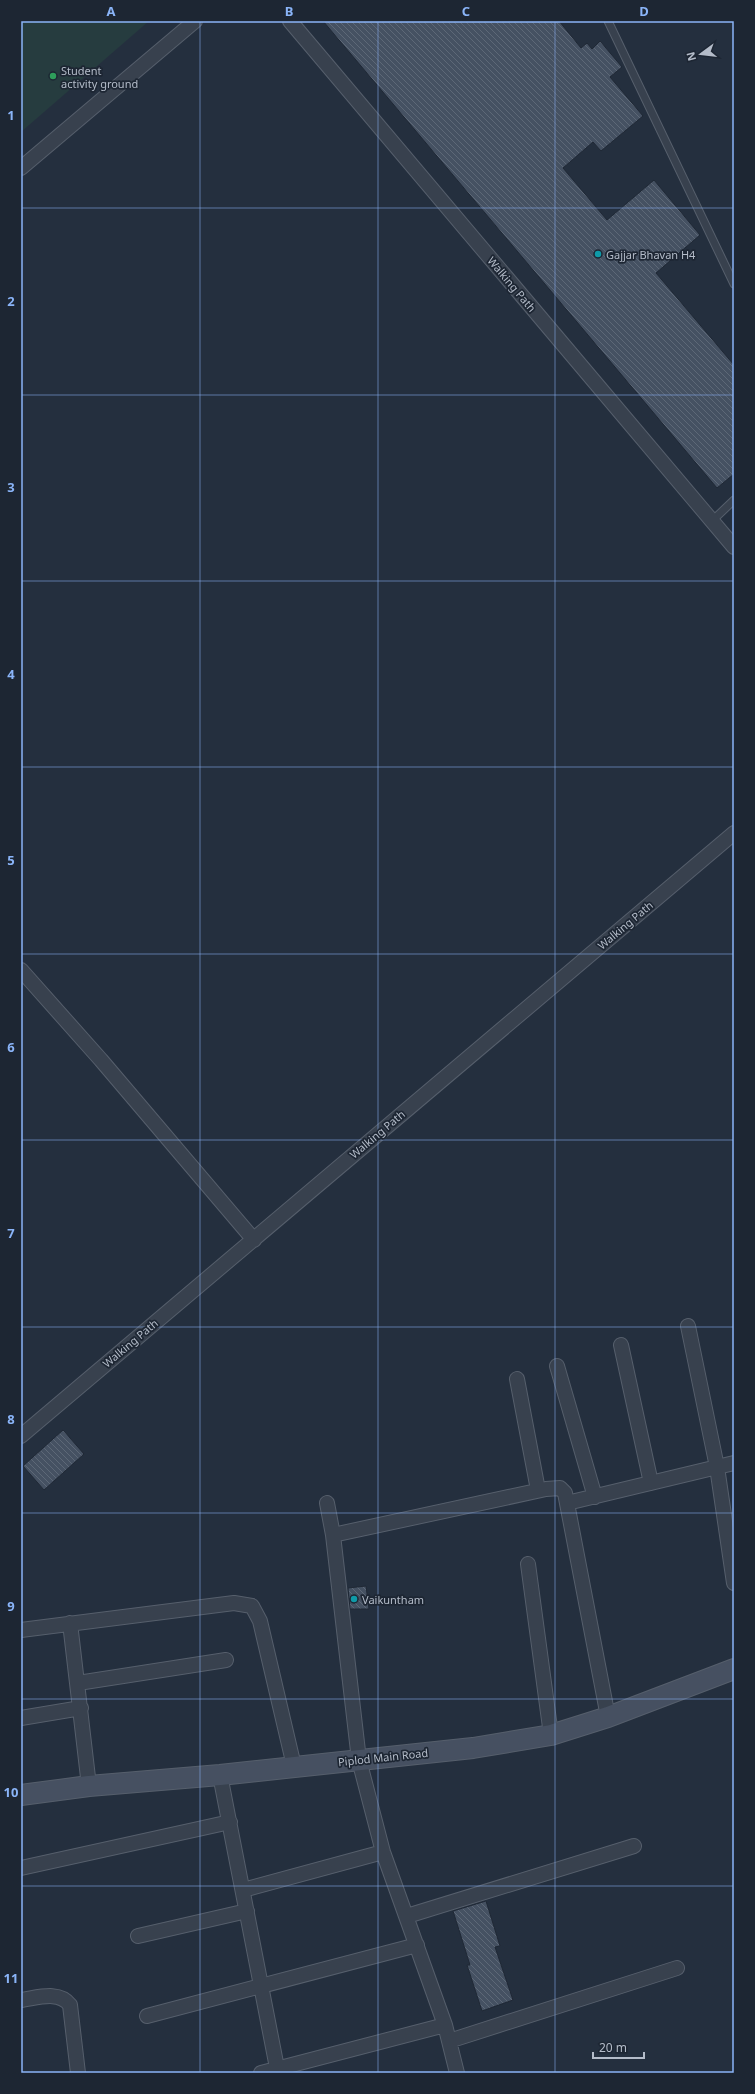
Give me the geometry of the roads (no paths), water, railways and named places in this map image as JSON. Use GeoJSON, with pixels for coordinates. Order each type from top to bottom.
{"type":"FeatureCollection","features":[{"type":"Feature","properties":{"kind":"street"},"geometry":{"type":"LineString","coordinates":[[21,168],[195,21]]}},
{"type":"Feature","properties":{"kind":"street","name":"Walking Path"},"geometry":{"type":"LineString","coordinates":[[290,21],[734,547]]}},
{"type":"Feature","properties":{"kind":"street","name":"Walking Path"},"geometry":{"type":"LineString","coordinates":[[21,1436],[734,833]]}},
{"type":"Feature","properties":{"kind":"street"},"geometry":{"type":"LineString","coordinates":[[21,970],[101,1060],[253,1240]]}},
{"type":"Feature","properties":{"kind":"street"},"geometry":{"type":"LineString","coordinates":[[688,1326],[717,1467],[734,1583]]}},
{"type":"Feature","properties":{"kind":"street"},"geometry":{"type":"LineString","coordinates":[[621,1345],[651,1483]]}},
{"type":"Feature","properties":{"kind":"street"},"geometry":{"type":"LineString","coordinates":[[557,1366],[595,1497]]}},
{"type":"Feature","properties":{"kind":"street"},"geometry":{"type":"LineString","coordinates":[[517,1379],[538,1490]]}},
{"type":"Feature","properties":{"kind":"street"},"geometry":{"type":"LineString","coordinates":[[567,1503],[734,1463]]}},
{"type":"Feature","properties":{"kind":"street"},"geometry":{"type":"LineString","coordinates":[[333,1535],[538,1490],[553,1487],[560,1488],[565,1493],[608,1717]]}},
{"type":"Feature","properties":{"kind":"street"},"geometry":{"type":"LineString","coordinates":[[327,1503],[333,1535],[359,1760],[383,1852],[445,2025],[457,2073]]}},
{"type":"Feature","properties":{"kind":"street"},"geometry":{"type":"LineString","coordinates":[[528,1564],[551,1735]]}},
{"type":"Feature","properties":{"kind":"street"},"geometry":{"type":"LineString","coordinates":[[21,1630],[234,1603],[252,1606],[260,1620],[294,1766]]}},
{"type":"Feature","properties":{"kind":"street"},"geometry":{"type":"LineString","coordinates":[[70,1623],[89,1786]]}},
{"type":"Feature","properties":{"kind":"street"},"geometry":{"type":"LineString","coordinates":[[78,1683],[226,1660]]}},
{"type":"Feature","properties":{"kind":"street","name":"Piplod Main Road"},"geometry":{"type":"LineString","coordinates":[[21,1795],[89,1786],[220,1775],[473,1748],[551,1735],[608,1717],[734,1669]]}},
{"type":"Feature","properties":{"kind":"street"},"geometry":{"type":"LineString","coordinates":[[21,1718],[81,1708]]}},
{"type":"Feature","properties":{"kind":"street"},"geometry":{"type":"LineString","coordinates":[[220,1775],[277,2071]]}},
{"type":"Feature","properties":{"kind":"street"},"geometry":{"type":"LineString","coordinates":[[21,1868],[230,1822]]}},
{"type":"Feature","properties":{"kind":"street"},"geometry":{"type":"LineString","coordinates":[[407,1916],[634,1846]]}},
{"type":"Feature","properties":{"kind":"street"},"geometry":{"type":"LineString","coordinates":[[243,1890],[383,1852]]}},
{"type":"Feature","properties":{"kind":"street"},"geometry":{"type":"LineString","coordinates":[[138,1936],[247,1911]]}},
{"type":"Feature","properties":{"kind":"street"},"geometry":{"type":"LineString","coordinates":[[147,2016],[417,1945]]}},
{"type":"Feature","properties":{"kind":"street"},"geometry":{"type":"LineString","coordinates":[[449,2041],[677,1968]]}},
{"type":"Feature","properties":{"kind":"street"},"geometry":{"type":"LineString","coordinates":[[21,2000],[57,1996],[66,1999],[70,2005],[78,2073]]}},
{"type":"Feature","properties":{"kind":"street"},"geometry":{"type":"LineString","coordinates":[[261,2073],[277,2071],[445,2025]]}},
{"type":"Feature","properties":{"kind":"lane"},"geometry":{"type":"LineString","coordinates":[[608,21],[734,284]]}},
{"type":"Feature","properties":{"kind":"lane"},"geometry":{"type":"LineString","coordinates":[[712,521],[734,500]]}},
{"type":"Feature","properties":{"kind":"place","name":"Student activity ground"},"geometry":{"type":"Point","coordinates":[53,76]}},
{"type":"Feature","properties":{"kind":"place","name":"Gajjar Bhavan H4"},"geometry":{"type":"Point","coordinates":[598,254]}},
{"type":"Feature","properties":{"kind":"place","name":"Vaikuntham"},"geometry":{"type":"Point","coordinates":[354,1599]}}]}
